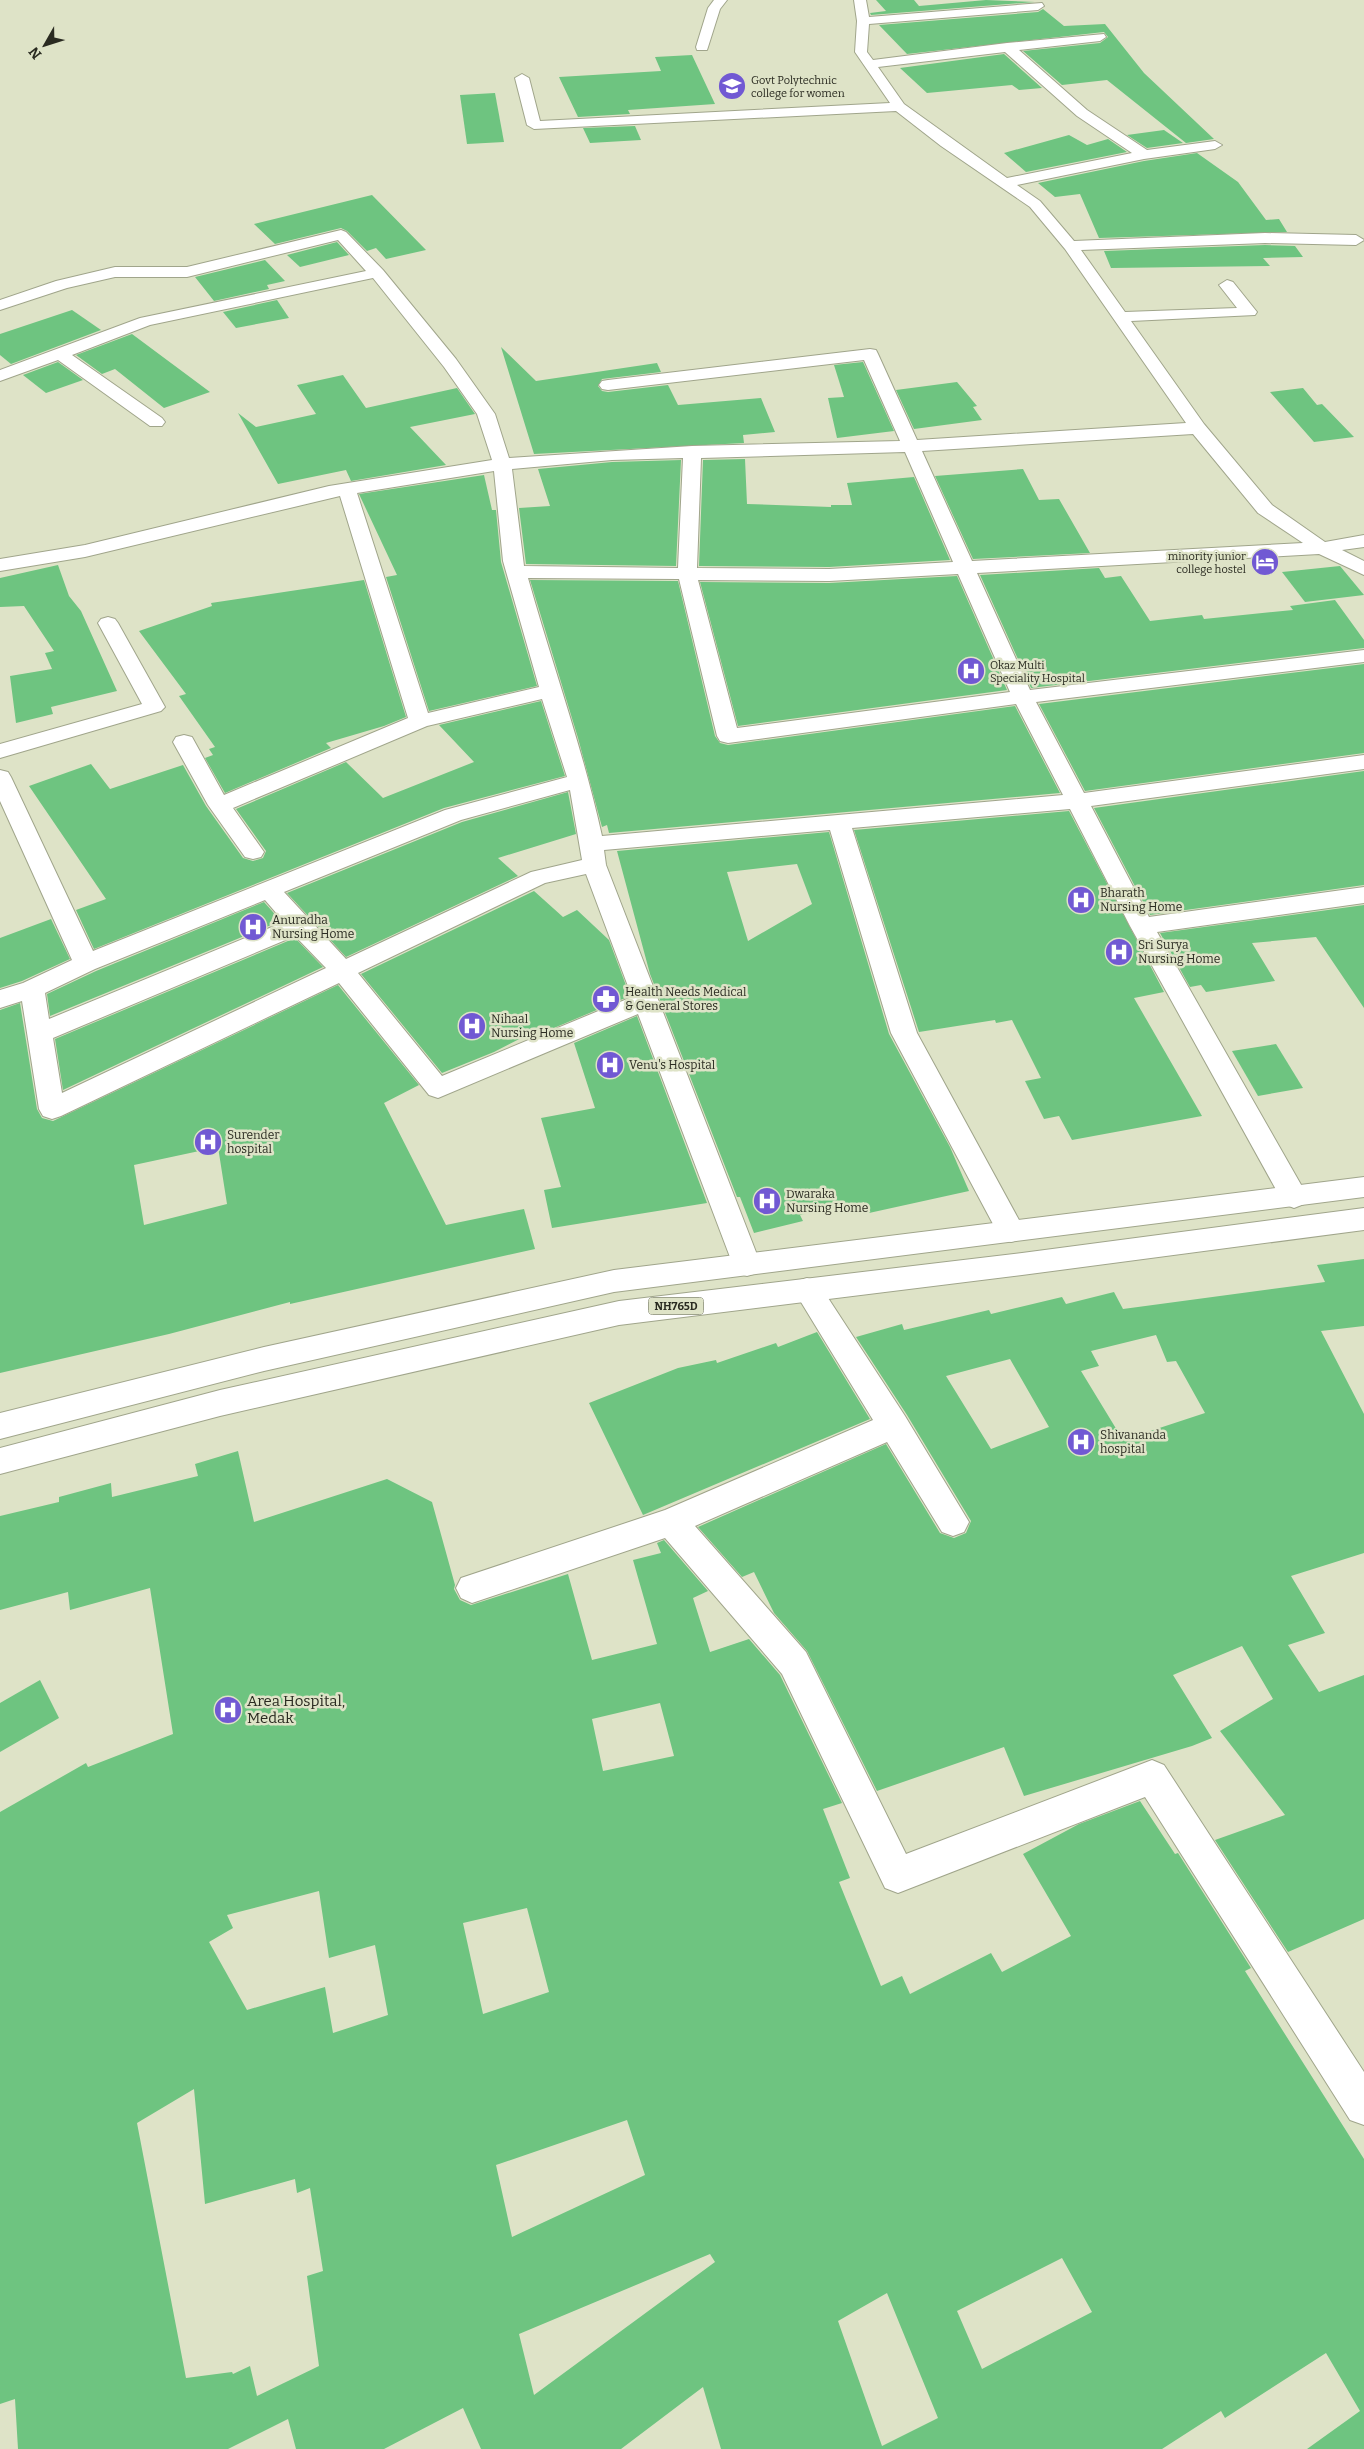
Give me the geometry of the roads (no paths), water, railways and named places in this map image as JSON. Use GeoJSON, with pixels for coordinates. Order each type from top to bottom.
{"type":"FeatureCollection","features":[{"type":"Feature","properties":{"kind":"main road"},"geometry":{"type":"LineString","coordinates":[[702,46],[714,8],[721,0]]}},
{"type":"Feature","properties":{"kind":"main road"},"geometry":{"type":"LineString","coordinates":[[860,0],[863,21],[861,52],[899,107],[946,143],[1035,204],[1070,246],[1198,428],[1265,509],[1322,548],[1364,569]]}},
{"type":"Feature","properties":{"kind":"main road"},"geometry":{"type":"LineString","coordinates":[[986,0],[996,9]]}},
{"type":"Feature","properties":{"kind":"main road"},"geometry":{"type":"LineString","coordinates":[[863,21],[1038,6]]}},
{"type":"Feature","properties":{"kind":"main road"},"geometry":{"type":"LineString","coordinates":[[869,64],[1100,37]]}},
{"type":"Feature","properties":{"kind":"main road"},"geometry":{"type":"LineString","coordinates":[[1007,47],[1082,113],[1144,155]]}},
{"type":"Feature","properties":{"kind":"main road"},"geometry":{"type":"LineString","coordinates":[[522,78],[534,125],[899,107]]}},
{"type":"Feature","properties":{"kind":"main road"},"geometry":{"type":"LineString","coordinates":[[1005,183],[1144,155],[1215,145]]}},
{"type":"Feature","properties":{"kind":"main road"},"geometry":{"type":"LineString","coordinates":[[0,305],[62,284],[115,272],[187,272],[342,235],[377,273],[450,363],[486,414],[502,464],[513,561],[550,691],[579,781],[593,854],[645,1001],[747,1265]]}},
{"type":"Feature","properties":{"kind":"main road"},"geometry":{"type":"LineString","coordinates":[[1070,246],[1265,238],[1356,240]]}},
{"type":"Feature","properties":{"kind":"main road"},"geometry":{"type":"LineString","coordinates":[[0,376],[146,321],[377,273]]}},
{"type":"Feature","properties":{"kind":"main road"},"geometry":{"type":"LineString","coordinates":[[1120,317],[1249,312],[1227,285]]}},
{"type":"Feature","properties":{"kind":"main road"},"geometry":{"type":"LineString","coordinates":[[60,354],[156,422]]}},
{"type":"Feature","properties":{"kind":"main road"},"geometry":{"type":"LineString","coordinates":[[608,385],[870,354],[913,446],[964,569],[1023,697],[1142,926],[1294,1196]]}},
{"type":"Feature","properties":{"kind":"main road"},"geometry":{"type":"LineString","coordinates":[[0,566],[85,551],[303,497],[502,464],[566,458],[692,451],[913,446],[1198,428]]}},
{"type":"Feature","properties":{"kind":"main road"},"geometry":{"type":"LineString","coordinates":[[692,451],[687,573],[728,736],[1023,697],[1364,656]]}},
{"type":"Feature","properties":{"kind":"main road"},"geometry":{"type":"LineString","coordinates":[[347,489],[420,721]]}},
{"type":"Feature","properties":{"kind":"main road"},"geometry":{"type":"LineString","coordinates":[[517,572],[829,575],[1322,548],[1364,541]]}},
{"type":"Feature","properties":{"kind":"main road"},"geometry":{"type":"LineString","coordinates":[[0,751],[154,707],[108,623]]}},
{"type":"Feature","properties":{"kind":"main road"},"geometry":{"type":"LineString","coordinates":[[219,805],[420,721],[550,691]]}},
{"type":"Feature","properties":{"kind":"main road"},"geometry":{"type":"LineString","coordinates":[[184,742],[219,805],[253,852]]}},
{"type":"Feature","properties":{"kind":"main road"},"geometry":{"type":"LineString","coordinates":[[32,989],[52,1109],[539,877],[593,854],[839,822],[1078,801],[1364,762]]}},
{"type":"Feature","properties":{"kind":"main road"},"geometry":{"type":"LineString","coordinates":[[0,777],[86,963]]}},
{"type":"Feature","properties":{"kind":"main road"},"geometry":{"type":"LineString","coordinates":[[0,999],[32,989],[86,963],[453,815],[579,781]]}},
{"type":"Feature","properties":{"kind":"main road"},"geometry":{"type":"LineString","coordinates":[[839,822],[904,1033],[1011,1231]]}},
{"type":"Feature","properties":{"kind":"main road"},"geometry":{"type":"LineString","coordinates":[[268,888],[299,925],[342,970],[438,1088],[645,1001]]}},
{"type":"Feature","properties":{"kind":"main road"},"geometry":{"type":"LineString","coordinates":[[1142,926],[1364,895]]}},
{"type":"Feature","properties":{"kind":"main road"},"geometry":{"type":"LineString","coordinates":[[38,1034],[299,925]]}},
{"type":"Feature","properties":{"kind":"main road"},"geometry":{"type":"LineString","coordinates":[[0,1426],[264,1359],[614,1281],[1364,1188]]}},
{"type":"Feature","properties":{"kind":"main road","name":"NH765D"},"geometry":{"type":"LineString","coordinates":[[0,1461],[220,1403],[619,1313],[1022,1264],[1364,1219]]}},
{"type":"Feature","properties":{"kind":"main road"},"geometry":{"type":"LineString","coordinates":[[807,1290],[894,1425],[953,1522]]}},
{"type":"Feature","properties":{"kind":"main road"},"geometry":{"type":"LineString","coordinates":[[472,1588],[671,1522],[894,1425]]}},
{"type":"Feature","properties":{"kind":"main road"},"geometry":{"type":"LineString","coordinates":[[671,1522],[794,1663],[898,1875],[1152,1777],[1364,2106]]}},
{"type":"Feature","properties":{"kind":"place","name":"Govt Polytechnic college for women"},"geometry":{"type":"Point","coordinates":[732,86]}},
{"type":"Feature","properties":{"kind":"place","name":"minority junior college hostel"},"geometry":{"type":"Point","coordinates":[1265,562]}},
{"type":"Feature","properties":{"kind":"place","name":"Okaz Multi Speciality Hospital"},"geometry":{"type":"Point","coordinates":[971,671]}},
{"type":"Feature","properties":{"kind":"place","name":"Bharath Nursing Home"},"geometry":{"type":"Point","coordinates":[1081,900]}},
{"type":"Feature","properties":{"kind":"place","name":"Anuradha Nursing Home"},"geometry":{"type":"Point","coordinates":[253,927]}},
{"type":"Feature","properties":{"kind":"place","name":"Sri Surya Nursing Home"},"geometry":{"type":"Point","coordinates":[1119,952]}},
{"type":"Feature","properties":{"kind":"place","name":"Health Needs Medical & General Stores"},"geometry":{"type":"Point","coordinates":[606,999]}},
{"type":"Feature","properties":{"kind":"place","name":"Nihaal Nursing Home"},"geometry":{"type":"Point","coordinates":[472,1026]}},
{"type":"Feature","properties":{"kind":"place","name":"Venu's Hospital"},"geometry":{"type":"Point","coordinates":[610,1065]}},
{"type":"Feature","properties":{"kind":"place","name":"Surender hospital"},"geometry":{"type":"Point","coordinates":[208,1142]}},
{"type":"Feature","properties":{"kind":"place","name":"Dwaraka Nursing Home"},"geometry":{"type":"Point","coordinates":[767,1201]}},
{"type":"Feature","properties":{"kind":"place","name":"Shivananda hospital"},"geometry":{"type":"Point","coordinates":[1081,1442]}},
{"type":"Feature","properties":{"kind":"place","name":"Area Hospital, Medak"},"geometry":{"type":"Point","coordinates":[228,1710]}}]}
